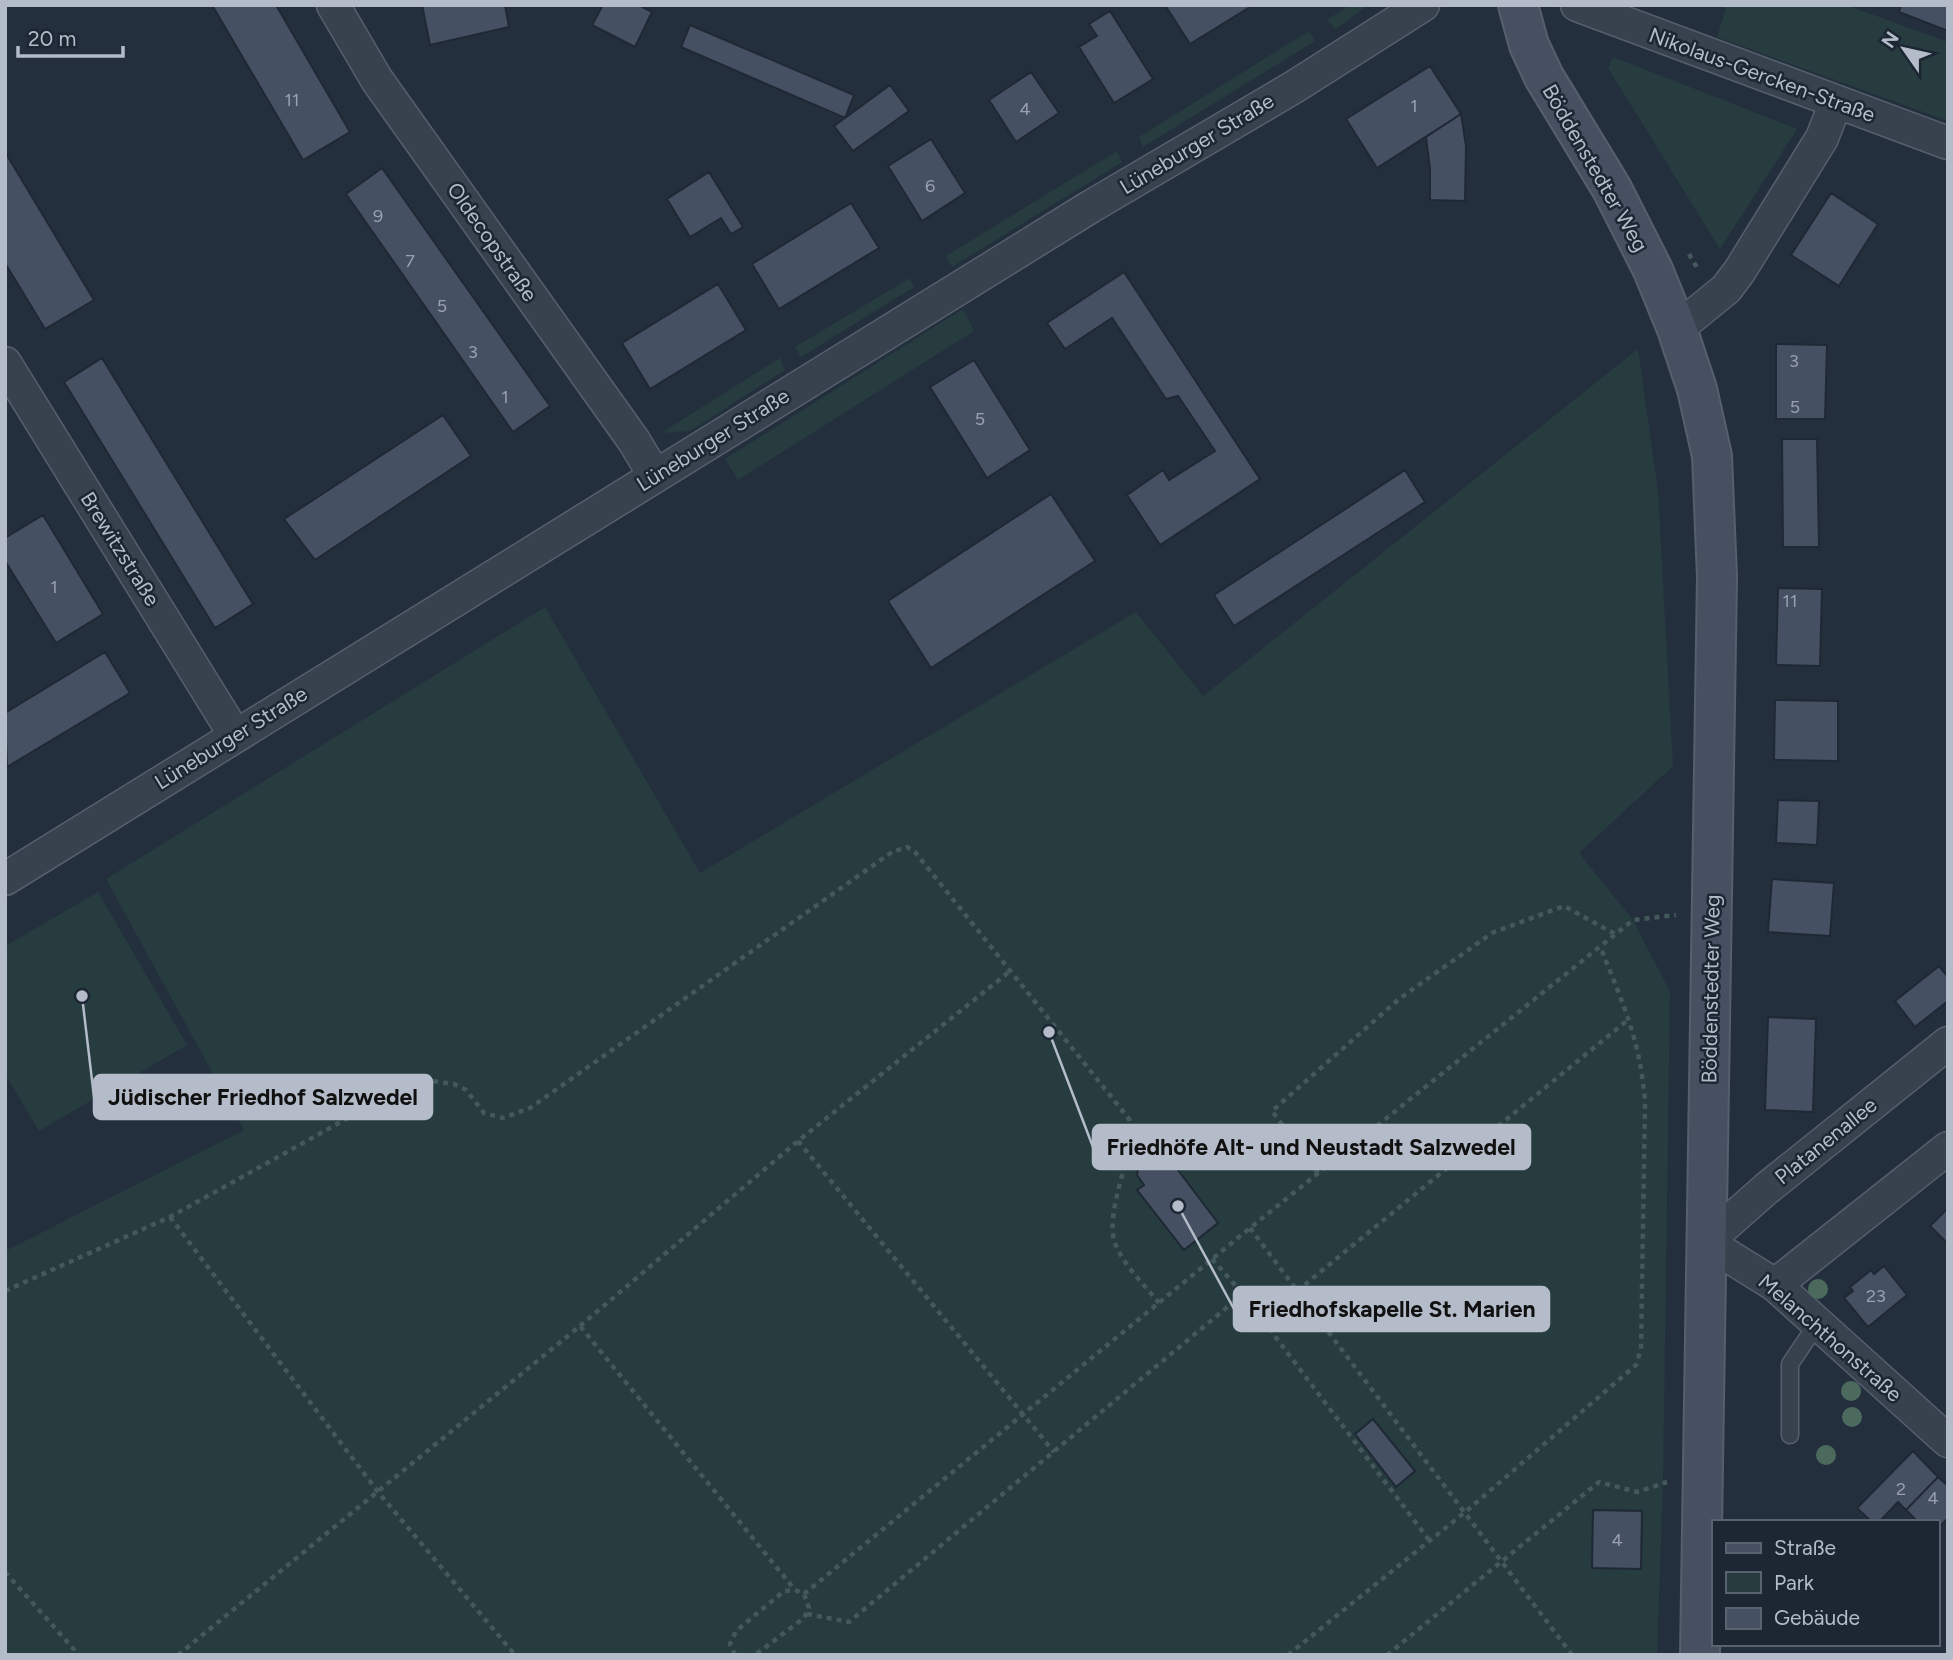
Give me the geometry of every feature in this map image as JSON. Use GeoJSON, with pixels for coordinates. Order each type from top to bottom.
{"type":"FeatureCollection","features":[{"type":"Feature","properties":{"kind":"street","name":"Oldecopstraße"},"geometry":{"type":"LineString","coordinates":[[333,5],[377,80],[634,441],[655,476]]}},
{"type":"Feature","properties":{"kind":"street","name":"Lüneburger Straße"},"geometry":{"type":"LineString","coordinates":[[5,880],[655,476],[1423,5]]}},
{"type":"Feature","properties":{"kind":"street","name":"Böddenstedter Weg"},"geometry":{"type":"LineString","coordinates":[[1518,5],[1529,45],[1544,77],[1612,189],[1653,270],[1677,328],[1697,389],[1712,456],[1717,577],[1700,1655]]}},
{"type":"Feature","properties":{"kind":"street","name":"Nikolaus-Gercken-Straße"},"geometry":{"type":"LineString","coordinates":[[1577,5],[1948,143]]}},
{"type":"Feature","properties":{"kind":"street"},"geometry":{"type":"LineString","coordinates":[[1677,328],[1726,289],[1738,272],[1822,138],[1836,102]]}},
{"type":"Feature","properties":{"kind":"street","name":"Brewitzstraße"},"geometry":{"type":"LineString","coordinates":[[5,363],[235,736]]}},
{"type":"Feature","properties":{"kind":"street","name":"Platanenallee"},"geometry":{"type":"LineString","coordinates":[[1706,1242],[1766,1189],[1948,1043]]}},
{"type":"Feature","properties":{"kind":"street"},"geometry":{"type":"LineString","coordinates":[[1775,1285],[1948,1148]]}},
{"type":"Feature","properties":{"kind":"street","name":"Melanchthonstraße"},"geometry":{"type":"LineString","coordinates":[[1706,1242],[1775,1285],[1948,1441]]}},
{"type":"Feature","properties":{"kind":"lane"},"geometry":{"type":"LineString","coordinates":[[1790,1436],[1790,1364],[1817,1324]]}},
{"type":"Feature","properties":{"kind":"path"},"geometry":{"type":"LineString","coordinates":[[5,1291],[170,1217],[418,1079],[454,1084],[466,1090],[484,1113],[503,1118],[530,1108],[901,847],[915,852],[1129,1119],[1133,1132],[1113,1224],[1114,1240],[1123,1258],[1159,1303]]}},
{"type":"Feature","properties":{"kind":"path"},"geometry":{"type":"LineString","coordinates":[[1318,1173],[1272,1111],[1399,999],[1492,933],[1564,906],[1615,934]]}},
{"type":"Feature","properties":{"kind":"path"},"geometry":{"type":"LineString","coordinates":[[804,1594],[1250,1228],[1633,920]]}},
{"type":"Feature","properties":{"kind":"path"},"geometry":{"type":"LineString","coordinates":[[1288,1655],[1464,1513],[1636,1365],[1641,1349],[1645,1102],[1641,1061],[1629,1018],[1600,946]]}},
{"type":"Feature","properties":{"kind":"path"},"geometry":{"type":"LineString","coordinates":[[178,1655],[580,1326],[798,1141],[1009,972]]}},
{"type":"Feature","properties":{"kind":"path"},"geometry":{"type":"LineString","coordinates":[[1297,1291],[1629,1018]]}},
{"type":"Feature","properties":{"kind":"path"},"geometry":{"type":"LineString","coordinates":[[798,1141],[1054,1452]]}},
{"type":"Feature","properties":{"kind":"path"},"geometry":{"type":"LineString","coordinates":[[170,1217],[377,1492],[515,1655]]}},
{"type":"Feature","properties":{"kind":"path"},"geometry":{"type":"LineString","coordinates":[[1250,1228],[1572,1655]]}},
{"type":"Feature","properties":{"kind":"path"},"geometry":{"type":"LineString","coordinates":[[1212,1259],[1243,1294],[1429,1540]]}},
{"type":"Feature","properties":{"kind":"path"},"geometry":{"type":"LineString","coordinates":[[807,1614],[849,1622],[1243,1294]]}},
{"type":"Feature","properties":{"kind":"path"},"geometry":{"type":"LineString","coordinates":[[580,1326],[795,1590],[804,1594],[809,1602],[807,1614],[755,1655]]}},
{"type":"Feature","properties":{"kind":"path"},"geometry":{"type":"LineString","coordinates":[[1387,1655],[1600,1482],[1637,1492],[1674,1480]]}},
{"type":"Feature","properties":{"kind":"path"},"geometry":{"type":"LineString","coordinates":[[5,1572],[79,1655]]}},
{"type":"Feature","properties":{"kind":"path"},"geometry":{"type":"LineString","coordinates":[[734,1655],[730,1644],[736,1631],[785,1591],[795,1590]]}},
{"type":"Feature","properties":{"kind":"green space"},"geometry":{"type":"Polygon","coordinates":[[[1350,5],[1368,5],[1336,29],[1327,20],[1350,5]]]}},
{"type":"Feature","properties":{"kind":"green space"},"geometry":{"type":"Polygon","coordinates":[[[1720,5],[1846,5],[1948,42],[1948,121],[1717,37],[1726,8],[1720,5]]]}},
{"type":"Feature","properties":{"kind":"green space"},"geometry":{"type":"Polygon","coordinates":[[[1309,31],[1315,41],[1143,147],[1139,137],[1309,31]]]}},
{"type":"Feature","properties":{"kind":"green space"},"geometry":{"type":"Polygon","coordinates":[[[1613,57],[1797,129],[1720,249],[1608,68],[1613,57]]]}},
{"type":"Feature","properties":{"kind":"green space"},"geometry":{"type":"Polygon","coordinates":[[[1117,151],[1122,162],[952,267],[946,256],[1117,151]]]}},
{"type":"Feature","properties":{"kind":"green space"},"geometry":{"type":"Polygon","coordinates":[[[910,278],[914,287],[801,357],[795,347],[910,278]]]}},
{"type":"Feature","properties":{"kind":"green space"},"geometry":{"type":"Polygon","coordinates":[[[963,309],[974,331],[738,480],[725,459],[963,309]]]}},
{"type":"Feature","properties":{"kind":"green space"},"geometry":{"type":"Polygon","coordinates":[[[1638,349],[1658,491],[1673,766],[1579,853],[1633,920],[1670,992],[1663,1482],[1657,1655],[5,1655],[5,1251],[244,1130],[106,879],[545,607],[700,873],[1136,612],[1203,696],[1638,349]]]}},
{"type":"Feature","properties":{"kind":"green space"},"geometry":{"type":"Polygon","coordinates":[[[780,358],[785,370],[690,431],[661,433],[780,358]]]}},
{"type":"Feature","properties":{"kind":"green space"},"geometry":{"type":"Polygon","coordinates":[[[98,892],[187,1045],[39,1131],[5,1074],[5,946],[98,892]]]}},
{"type":"Feature","properties":{"kind":"building"},"geometry":{"type":"Polygon","coordinates":[[[212,5],[276,5],[350,132],[303,160],[212,5]]]}},
{"type":"Feature","properties":{"kind":"building"},"geometry":{"type":"Polygon","coordinates":[[[422,5],[505,5],[509,27],[430,45],[422,5]]]}},
{"type":"Feature","properties":{"kind":"building"},"geometry":{"type":"Polygon","coordinates":[[[603,5],[639,5],[652,12],[635,47],[592,25],[603,5]]]}},
{"type":"Feature","properties":{"kind":"building"},"geometry":{"type":"Polygon","coordinates":[[[1165,5],[1249,5],[1250,7],[1190,44],[1165,5]]]}},
{"type":"Feature","properties":{"kind":"building"},"geometry":{"type":"Polygon","coordinates":[[[1901,5],[1948,5],[1948,31],[1899,12],[1901,5]]]}},
{"type":"Feature","properties":{"kind":"building"},"geometry":{"type":"Polygon","coordinates":[[[1110,11],[1153,79],[1114,103],[1079,47],[1097,36],[1089,24],[1110,11]]]}},
{"type":"Feature","properties":{"kind":"building"},"geometry":{"type":"Polygon","coordinates":[[[690,25],[854,95],[845,118],[681,47],[690,25]]]}},
{"type":"Feature","properties":{"kind":"building"},"geometry":{"type":"Polygon","coordinates":[[[1430,66],[1461,114],[1377,168],[1346,119],[1430,66]]]}},
{"type":"Feature","properties":{"kind":"building"},"geometry":{"type":"Polygon","coordinates":[[[1031,72],[1059,113],[1016,142],[989,100],[1031,72]]]}},
{"type":"Feature","properties":{"kind":"building"},"geometry":{"type":"Polygon","coordinates":[[[890,85],[909,111],[853,151],[834,126],[890,85]]]}},
{"type":"Feature","properties":{"kind":"building"},"geometry":{"type":"Polygon","coordinates":[[[1461,114],[1466,146],[1465,201],[1430,200],[1426,137],[1461,114]]]}},
{"type":"Feature","properties":{"kind":"building"},"geometry":{"type":"Polygon","coordinates":[[[931,139],[965,193],[922,221],[888,166],[931,139]]]}},
{"type":"Feature","properties":{"kind":"building"},"geometry":{"type":"Polygon","coordinates":[[[5,152],[94,300],[45,329],[5,263],[5,152]]]}},
{"type":"Feature","properties":{"kind":"building"},"geometry":{"type":"Polygon","coordinates":[[[382,168],[550,406],[513,432],[346,194],[382,168]]]}},
{"type":"Feature","properties":{"kind":"building"},"geometry":{"type":"Polygon","coordinates":[[[709,172],[743,227],[731,234],[721,218],[690,237],[667,199],[709,172]]]}},
{"type":"Feature","properties":{"kind":"building"},"geometry":{"type":"Polygon","coordinates":[[[1831,193],[1878,224],[1839,286],[1791,255],[1831,193]]]}},
{"type":"Feature","properties":{"kind":"building"},"geometry":{"type":"Polygon","coordinates":[[[851,203],[879,248],[779,309],[752,264],[851,203]]]}},
{"type":"Feature","properties":{"kind":"building"},"geometry":{"type":"Polygon","coordinates":[[[1124,272],[1260,479],[1160,545],[1127,495],[1163,470],[1169,480],[1215,451],[1178,396],[1166,399],[1112,318],[1065,349],[1047,323],[1124,272]]]}},
{"type":"Feature","properties":{"kind":"building"},"geometry":{"type":"Polygon","coordinates":[[[718,284],[746,330],[650,389],[622,343],[718,284]]]}},
{"type":"Feature","properties":{"kind":"building"},"geometry":{"type":"Polygon","coordinates":[[[1776,344],[1827,345],[1825,419],[1776,419],[1776,344]]]}},
{"type":"Feature","properties":{"kind":"building"},"geometry":{"type":"Polygon","coordinates":[[[102,358],[253,604],[215,628],[64,382],[102,358]]]}},
{"type":"Feature","properties":{"kind":"building"},"geometry":{"type":"Polygon","coordinates":[[[974,360],[1030,450],[987,478],[930,387],[974,360]]]}},
{"type":"Feature","properties":{"kind":"building"},"geometry":{"type":"Polygon","coordinates":[[[443,415],[471,456],[315,560],[284,519],[443,415]]]}},
{"type":"Feature","properties":{"kind":"building"},"geometry":{"type":"Polygon","coordinates":[[[1782,439],[1817,439],[1819,547],[1783,547],[1782,439]]]}},
{"type":"Feature","properties":{"kind":"building"},"geometry":{"type":"Polygon","coordinates":[[[1405,470],[1425,502],[1234,626],[1214,595],[1405,470]]]}},
{"type":"Feature","properties":{"kind":"building"},"geometry":{"type":"Polygon","coordinates":[[[1051,494],[1095,561],[931,668],[888,601],[1051,494]]]}},
{"type":"Feature","properties":{"kind":"building"},"geometry":{"type":"Polygon","coordinates":[[[43,515],[103,614],[56,643],[5,561],[5,538],[43,515]]]}},
{"type":"Feature","properties":{"kind":"building"},"geometry":{"type":"Polygon","coordinates":[[[1778,588],[1822,589],[1820,666],[1776,665],[1778,588]]]}},
{"type":"Feature","properties":{"kind":"building"},"geometry":{"type":"Polygon","coordinates":[[[105,652],[130,693],[7,767],[5,713],[105,652]]]}},
{"type":"Feature","properties":{"kind":"building"},"geometry":{"type":"Polygon","coordinates":[[[1775,700],[1838,701],[1838,761],[1774,760],[1775,700]]]}},
{"type":"Feature","properties":{"kind":"building"},"geometry":{"type":"Polygon","coordinates":[[[1778,800],[1819,801],[1817,845],[1776,843],[1778,800]]]}},
{"type":"Feature","properties":{"kind":"building"},"geometry":{"type":"Polygon","coordinates":[[[1772,879],[1834,883],[1830,936],[1768,932],[1772,879]]]}},
{"type":"Feature","properties":{"kind":"building"},"geometry":{"type":"Polygon","coordinates":[[[1939,966],[1948,977],[1948,1001],[1915,1027],[1895,1001],[1939,966]]]}},
{"type":"Feature","properties":{"kind":"building"},"geometry":{"type":"Polygon","coordinates":[[[1768,1017],[1816,1019],[1813,1112],[1765,1110],[1768,1017]]]}},
{"type":"Feature","properties":{"kind":"building"},"geometry":{"type":"Polygon","coordinates":[[[1153,1156],[1167,1165],[1171,1161],[1218,1223],[1184,1250],[1137,1190],[1144,1185],[1137,1175],[1139,1164],[1153,1156]]]}},
{"type":"Feature","properties":{"kind":"building"},"geometry":{"type":"Polygon","coordinates":[[[1948,1208],[1948,1244],[1930,1226],[1948,1208]]]}},
{"type":"Feature","properties":{"kind":"building"},"geometry":{"type":"Polygon","coordinates":[[[1884,1266],[1907,1295],[1868,1327],[1844,1298],[1853,1291],[1850,1287],[1871,1270],[1874,1274],[1884,1266]]]}},
{"type":"Feature","properties":{"kind":"building"},"geometry":{"type":"Polygon","coordinates":[[[1373,1419],[1415,1471],[1396,1487],[1355,1434],[1373,1419]]]}},
{"type":"Feature","properties":{"kind":"building"},"geometry":{"type":"Polygon","coordinates":[[[1913,1451],[1938,1477],[1906,1510],[1898,1502],[1881,1520],[1870,1520],[1857,1508],[1913,1451]]]}},
{"type":"Feature","properties":{"kind":"building"},"geometry":{"type":"Polygon","coordinates":[[[1938,1477],[1948,1486],[1948,1518],[1939,1527],[1939,1520],[1914,1520],[1906,1510],[1938,1477]]]}},
{"type":"Feature","properties":{"kind":"building"},"geometry":{"type":"Polygon","coordinates":[[[1593,1510],[1642,1511],[1641,1569],[1592,1568],[1593,1510]]]}},
{"type":"Feature","properties":{"kind":"place","name":"Jüdischer Friedhof Salzwedel"},"geometry":{"type":"Point","coordinates":[82,996]}},
{"type":"Feature","properties":{"kind":"place","name":"Friedhöfe Alt- und Neustadt Salzwedel"},"geometry":{"type":"Point","coordinates":[1049,1032]}},
{"type":"Feature","properties":{"kind":"place","name":"Friedhofskapelle St. Marien"},"geometry":{"type":"Point","coordinates":[1178,1206]}}]}
